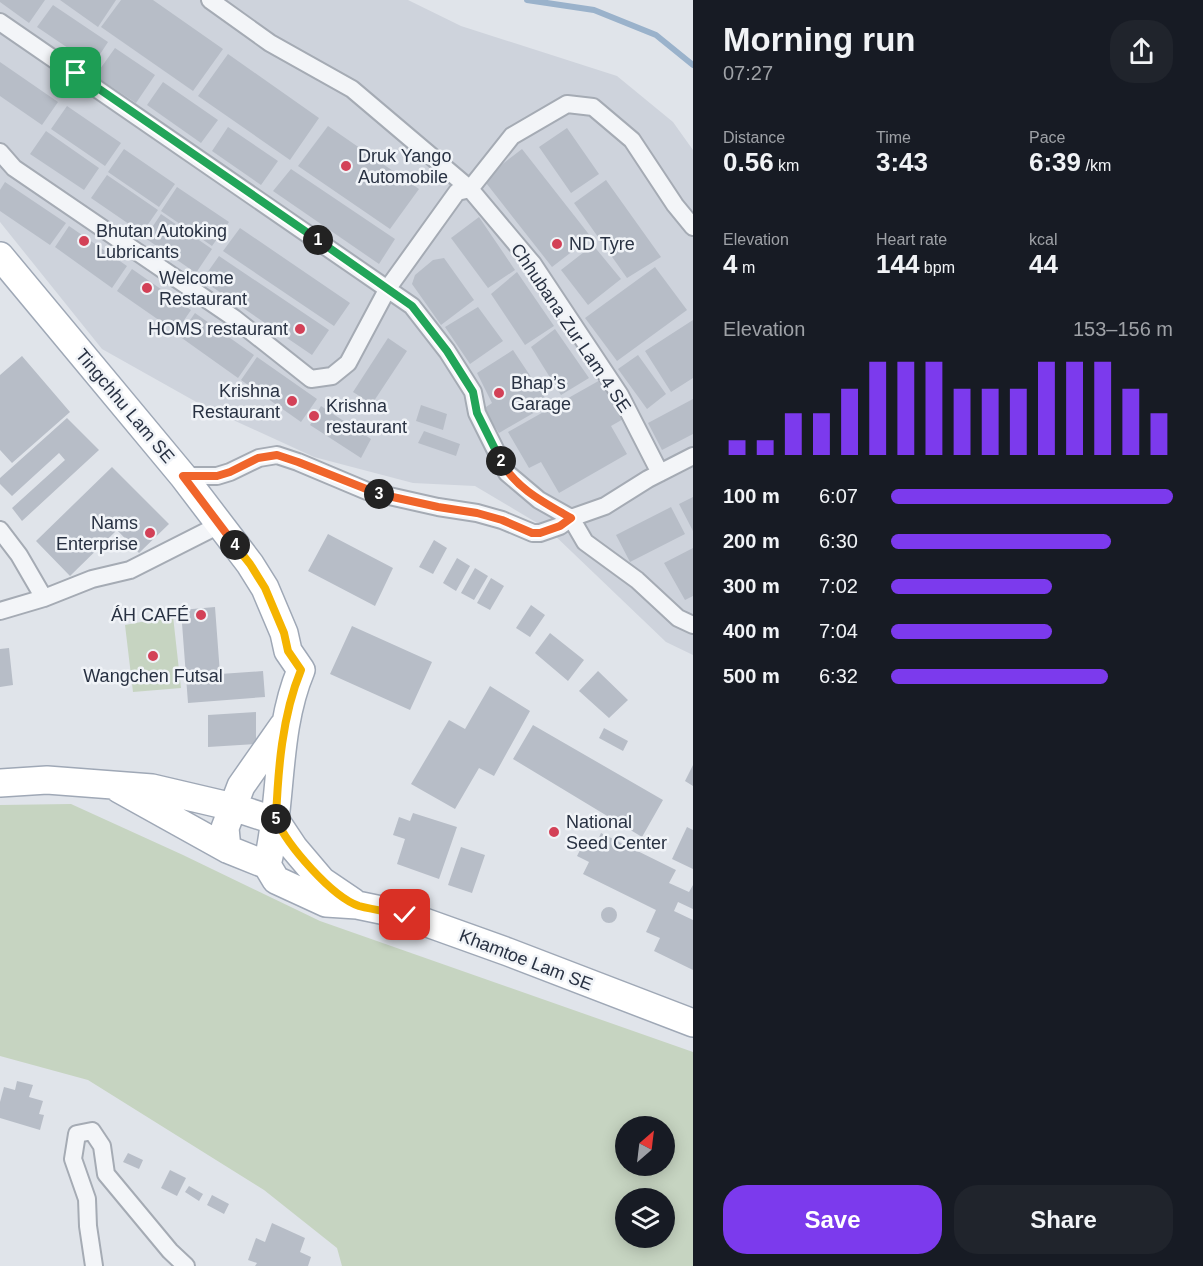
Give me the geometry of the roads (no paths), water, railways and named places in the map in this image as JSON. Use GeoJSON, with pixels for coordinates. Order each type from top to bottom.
{"type":"FeatureCollection","features":[{"type":"Feature","properties":{"kind":"main road","name":"Tingchhu Lam SE"},"geometry":{"type":"LineString","coordinates":[[0,256],[183,476],[250,564],[265,588],[284,633],[288,651],[301,670],[293,689],[285,722]]}},
{"type":"Feature","properties":{"kind":"main road"},"geometry":{"type":"LineString","coordinates":[[227,849],[225,828],[241,786],[285,722]]}},
{"type":"Feature","properties":{"kind":"main road"},"geometry":{"type":"LineString","coordinates":[[110,784],[227,849],[267,865],[276,821],[285,722]]}},
{"type":"Feature","properties":{"kind":"main road"},"geometry":{"type":"LineString","coordinates":[[0,783],[47,780],[152,788],[233,807],[276,821]]}},
{"type":"Feature","properties":{"kind":"main road","name":"Khamtoe Lam SE"},"geometry":{"type":"LineString","coordinates":[[276,821],[294,848],[322,881],[357,905]]}},
{"type":"Feature","properties":{"kind":"main road","name":"Khamtoe Lam SE"},"geometry":{"type":"LineString","coordinates":[[267,865],[276,880],[326,903],[357,905],[405,915],[693,1023]]}},
{"type":"Feature","properties":{"kind":"street","name":"Chhubana Zur Lam 4 SE"},"geometry":{"type":"LineString","coordinates":[[210,0],[270,43],[352,89],[470,189],[532,264],[583,339],[620,396],[660,473]]}},
{"type":"Feature","properties":{"kind":"street"},"geometry":{"type":"LineString","coordinates":[[0,22],[412,306],[447,351],[473,392],[477,413],[507,473],[539,500],[571,518],[585,542],[637,580],[678,618],[693,625]]}},
{"type":"Feature","properties":{"kind":"street"},"geometry":{"type":"LineString","coordinates":[[0,152],[14,168],[234,318],[311,379],[332,376],[348,363],[388,288],[457,192],[470,189],[512,136],[567,104],[593,107],[632,141],[675,206],[693,227]]}},
{"type":"Feature","properties":{"kind":"street"},"geometry":{"type":"LineString","coordinates":[[183,476],[217,476],[258,458],[277,455],[367,490],[438,507],[477,513],[502,520],[532,533],[540,533],[560,526],[571,518],[604,507],[648,479],[693,456]]}},
{"type":"Feature","properties":{"kind":"street"},"geometry":{"type":"LineString","coordinates":[[0,611],[44,598],[92,579],[130,570],[219,525]]}},
{"type":"Feature","properties":{"kind":"street"},"geometry":{"type":"LineString","coordinates":[[0,530],[19,555],[44,598]]}},
{"type":"Feature","properties":{"kind":"street"},"geometry":{"type":"LineString","coordinates":[[94,1266],[87,1226],[87,1199],[73,1159],[77,1134],[93,1131],[102,1146],[106,1173],[170,1251],[186,1266]]}},
{"type":"Feature","properties":{"kind":"waterway"},"geometry":{"type":"LineString","coordinates":[[527,0],[594,10],[656,35],[693,65]]}},
{"type":"Feature","properties":{"kind":"place","name":"Druk Yango Automobile"},"geometry":{"type":"Point","coordinates":[346,166]}},
{"type":"Feature","properties":{"kind":"place","name":"Bhutan Autoking Lubricants"},"geometry":{"type":"Point","coordinates":[84,241]}},
{"type":"Feature","properties":{"kind":"place","name":"ND Tyre"},"geometry":{"type":"Point","coordinates":[557,244]}},
{"type":"Feature","properties":{"kind":"place","name":"Welcome Restaurant"},"geometry":{"type":"Point","coordinates":[147,288]}},
{"type":"Feature","properties":{"kind":"place","name":"HOMS restaurant"},"geometry":{"type":"Point","coordinates":[300,329]}},
{"type":"Feature","properties":{"kind":"place","name":"Bhap’s Garage"},"geometry":{"type":"Point","coordinates":[499,393]}},
{"type":"Feature","properties":{"kind":"place","name":"Krishna Restaurant"},"geometry":{"type":"Point","coordinates":[292,401]}},
{"type":"Feature","properties":{"kind":"place","name":"Krishna restaurant"},"geometry":{"type":"Point","coordinates":[314,416]}},
{"type":"Feature","properties":{"kind":"place","name":"Nams Enterprise"},"geometry":{"type":"Point","coordinates":[150,533]}},
{"type":"Feature","properties":{"kind":"place","name":"ÁH CAFÉ"},"geometry":{"type":"Point","coordinates":[201,615]}},
{"type":"Feature","properties":{"kind":"place","name":"Wangchen Futsal"},"geometry":{"type":"Point","coordinates":[153,656]}},
{"type":"Feature","properties":{"kind":"place","name":"National Seed Center"},"geometry":{"type":"Point","coordinates":[554,832]}}]}
